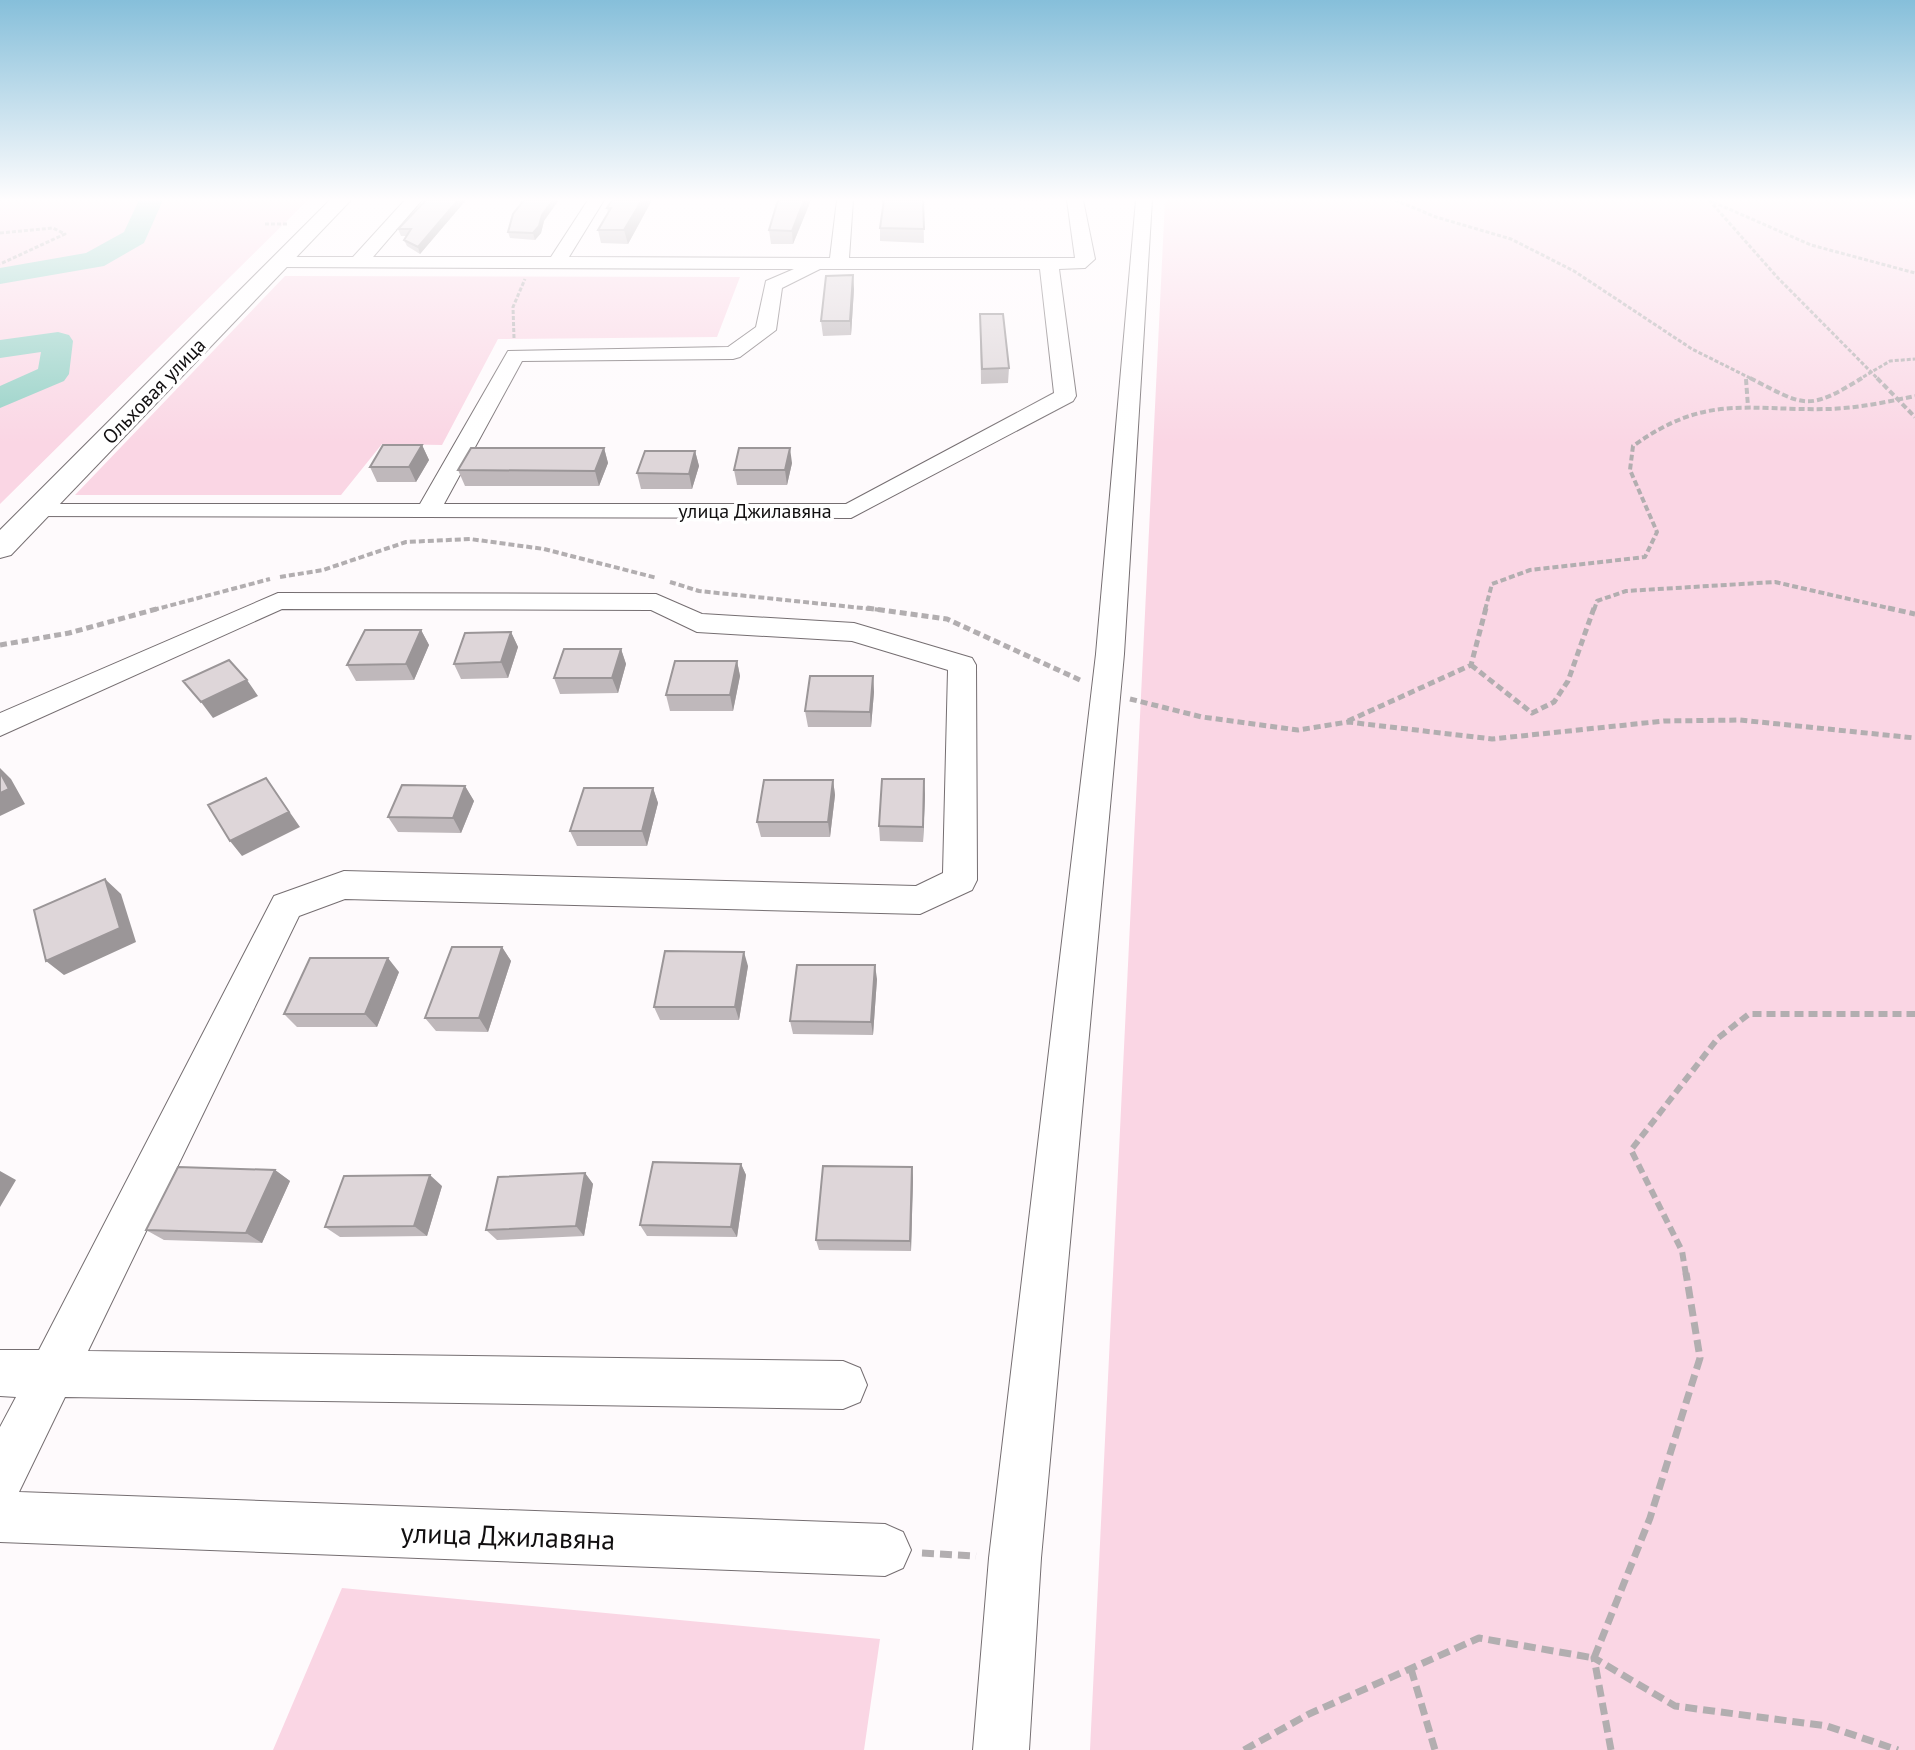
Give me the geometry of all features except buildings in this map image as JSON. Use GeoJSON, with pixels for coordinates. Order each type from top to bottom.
{"type":"FeatureCollection","features":[{"type":"Feature","properties":{"kind":"main road","name":"Ольховая улица"},"geometry":{"type":"LineString","coordinates":[[0,548],[261,282]]}},
{"type":"Feature","properties":{"kind":"street"},"geometry":{"type":"LineString","coordinates":[[428,511],[515,355],[733,353],[766,330],[773,285],[782,282]]}},
{"type":"Feature","properties":{"kind":"street","name":"улица Джилавяна"},"geometry":{"type":"LineString","coordinates":[[37,511],[851,511],[1065,396],[1051,282]]}},
{"type":"Feature","properties":{"kind":"street"},"geometry":{"type":"LineString","coordinates":[[1001,1750],[1015,1558],[1110,654],[1138,282]]}},
{"type":"Feature","properties":{"kind":"street"},"geometry":{"type":"LineString","coordinates":[[0,725],[278,601],[656,602],[697,623],[854,632],[962,665],[960,880],[920,900],[344,885],[286,906],[0,1478]]}},
{"type":"Feature","properties":{"kind":"street"},"geometry":{"type":"LineString","coordinates":[[0,1373],[843,1385]]}},
{"type":"Feature","properties":{"kind":"street","name":"улица Джилавяна"},"geometry":{"type":"LineString","coordinates":[[0,1517],[885,1550]]}},
{"type":"Feature","properties":{"kind":"path"},"geometry":{"type":"LineString","coordinates":[[515,355],[513,307],[523,282]]}},
{"type":"Feature","properties":{"kind":"path"},"geometry":{"type":"LineString","coordinates":[[1590,282],[1692,349],[1798,403],[1825,401],[1890,361],[1915,359]]}},
{"type":"Feature","properties":{"kind":"path"},"geometry":{"type":"LineString","coordinates":[[1782,282],[1915,417]]}},
{"type":"Feature","properties":{"kind":"path"},"geometry":{"type":"LineString","coordinates":[[1746,378],[1748,407]]}},
{"type":"Feature","properties":{"kind":"path"},"geometry":{"type":"LineString","coordinates":[[1471,665],[1492,584],[1530,570],[1645,557],[1657,532],[1630,470],[1633,446],[1655,430],[1688,414],[1748,407],[1832,409],[1915,396]]}},
{"type":"Feature","properties":{"kind":"path"},"geometry":{"type":"LineString","coordinates":[[1471,665],[1532,713],[1554,702],[1568,681],[1597,601],[1626,591],[1775,582],[1915,614]]}},
{"type":"Feature","properties":{"kind":"path"},"geometry":{"type":"LineString","coordinates":[[1348,722],[1471,665]]}},
{"type":"Feature","properties":{"kind":"path"},"geometry":{"type":"LineString","coordinates":[[1611,1750],[1594,1658],[1650,1518],[1700,1358],[1682,1251],[1631,1150],[1718,1038],[1749,1014],[1915,1014]]}},
{"type":"Feature","properties":{"kind":"path"},"geometry":{"type":"LineString","coordinates":[[885,1550],[1015,1558]]}},
{"type":"Feature","properties":{"kind":"path"},"geometry":{"type":"LineString","coordinates":[[1244,1750],[1309,1714],[1479,1638],[1594,1658],[1675,1706],[1827,1726],[1898,1750]]}},
{"type":"Feature","properties":{"kind":"path"},"geometry":{"type":"LineString","coordinates":[[1411,1669],[1435,1750]]}},
{"type":"Feature","properties":{"kind":"shaded area"},"geometry":{"type":"Polygon","coordinates":[[[0,282],[225,282],[0,504],[0,282]]]}},
{"type":"Feature","properties":{"kind":"shaded area"},"geometry":{"type":"Polygon","coordinates":[[[280,282],[738,282],[717,337],[498,339],[442,445],[382,444],[341,495],[75,495],[280,282]]]}},
{"type":"Feature","properties":{"kind":"shaded area"},"geometry":{"type":"Polygon","coordinates":[[[1161,282],[1915,282],[1915,1750],[1090,1750],[1161,282]]]}},
{"type":"Feature","properties":{"kind":"shaded area"},"geometry":{"type":"Polygon","coordinates":[[[342,1588],[880,1639],[864,1750],[273,1750],[342,1588]]]}},
{"type":"Feature","properties":{"kind":"waterway"},"geometry":{"type":"LineString","coordinates":[[0,349],[58,341],[53,374],[0,398]]}}]}
